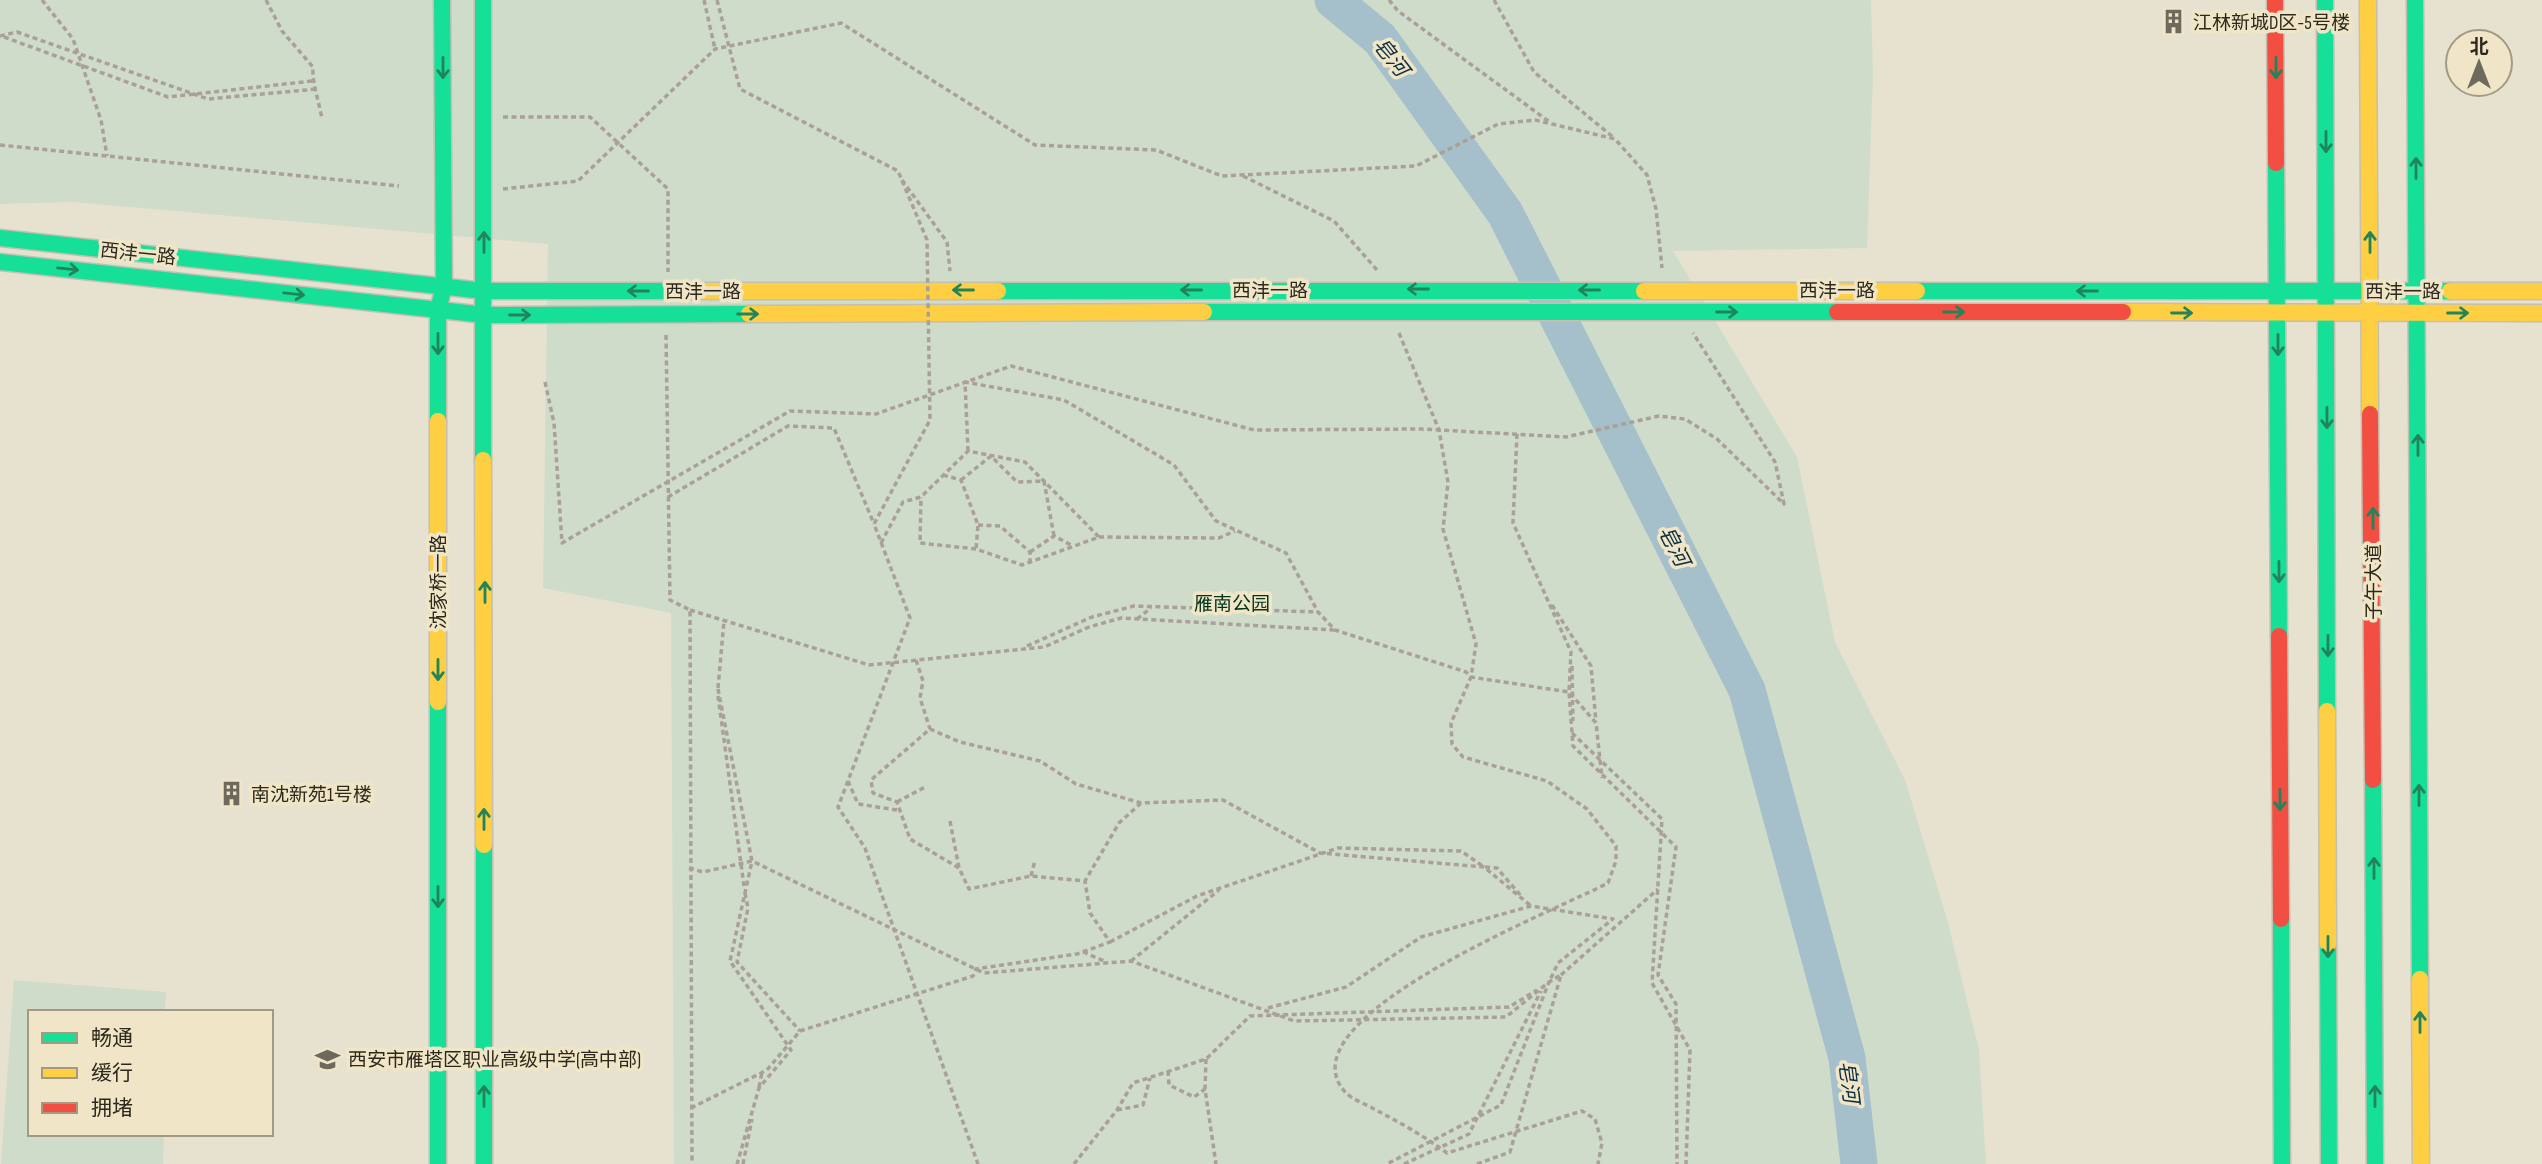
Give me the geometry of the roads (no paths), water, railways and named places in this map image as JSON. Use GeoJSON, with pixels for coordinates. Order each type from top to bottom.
{"type":"FeatureCollection","features":[{"type":"Feature","properties":{"kind":"main road","name":"沈家桥一路"},"geometry":{"type":"LineString","coordinates":[[438,1164],[438,310],[444,286],[442,0]]}},
{"type":"Feature","properties":{"kind":"main road"},"geometry":{"type":"LineString","coordinates":[[483,0],[484,1164]]}},
{"type":"Feature","properties":{"kind":"main road"},"geometry":{"type":"LineString","coordinates":[[2275,0],[2281,1164]]}},
{"type":"Feature","properties":{"kind":"main road"},"geometry":{"type":"LineString","coordinates":[[2325,0],[2329,1164]]}},
{"type":"Feature","properties":{"kind":"main road","name":"子午大道"},"geometry":{"type":"LineString","coordinates":[[2368,0],[2372,313],[2375,1164]]}},
{"type":"Feature","properties":{"kind":"main road"},"geometry":{"type":"LineString","coordinates":[[2415,0],[2421,1164]]}},
{"type":"Feature","properties":{"kind":"main road","name":"西沣一路"},"geometry":{"type":"LineString","coordinates":[[0,238],[484,292],[1384,289],[2542,291]]}},
{"type":"Feature","properties":{"kind":"main road","name":"西沣一路"},"geometry":{"type":"LineString","coordinates":[[0,262],[485,315],[1390,311],[2542,313]]}},
{"type":"Feature","properties":{"kind":"waterway","name":"皂河"},"geometry":{"type":"LineString","coordinates":[[1333,0],[1380,39],[1505,213],[1747,690],[1847,1058],[1859,1164]]}},
{"type":"Feature","properties":{"kind":"place","name":"江林新城D区-5号楼"},"geometry":{"type":"Point","coordinates":[2173,22]}},
{"type":"Feature","properties":{"kind":"place","name":"南沈新苑1号楼"},"geometry":{"type":"Point","coordinates":[231,794]}},
{"type":"Feature","properties":{"kind":"place","name":"西安市雁塔区职业高级中学(高中部)"},"geometry":{"type":"Point","coordinates":[328,1059]}},
{"type":"Feature","properties":{"kind":"park label","name":"雁南公园"},"geometry":{"type":"Point","coordinates":[1232,603]}}]}
